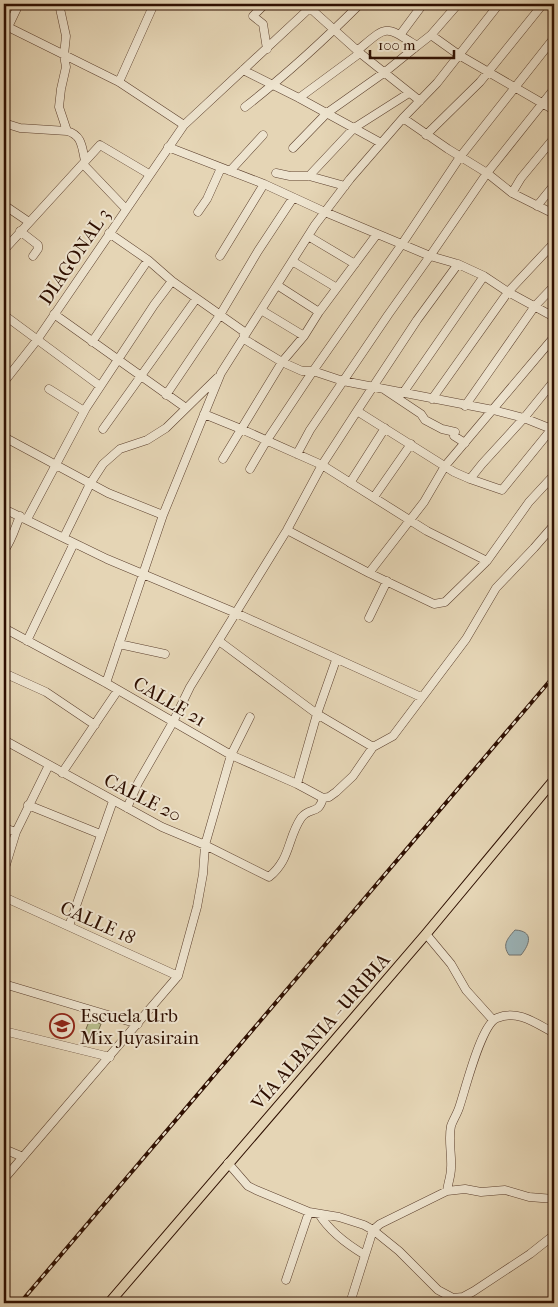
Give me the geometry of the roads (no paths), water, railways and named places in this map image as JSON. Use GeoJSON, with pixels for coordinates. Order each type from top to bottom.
{"type":"FeatureCollection","features":[{"type":"Feature","properties":{"kind":"main road","name":"VÍA ALBANIA - URIBIA"},"geometry":{"type":"LineString","coordinates":[[110,1303],[426,934],[554,780]]}},
{"type":"Feature","properties":{"kind":"street"},"geometry":{"type":"LineString","coordinates":[[19,4],[6,26],[119,82],[184,125]]}},
{"type":"Feature","properties":{"kind":"street"},"geometry":{"type":"LineString","coordinates":[[59,4],[66,36],[64,55],[66,67],[60,89],[59,107],[68,131]]}},
{"type":"Feature","properties":{"kind":"street"},"geometry":{"type":"LineString","coordinates":[[119,82],[154,4]]}},
{"type":"Feature","properties":{"kind":"street"},"geometry":{"type":"LineString","coordinates":[[265,4],[253,16],[263,24],[267,49]]}},
{"type":"Feature","properties":{"kind":"street"},"geometry":{"type":"LineString","coordinates":[[245,107],[273,85],[360,4]]}},
{"type":"Feature","properties":{"kind":"street"},"geometry":{"type":"LineString","coordinates":[[400,35],[423,4]]}},
{"type":"Feature","properties":{"kind":"street"},"geometry":{"type":"LineString","coordinates":[[293,148],[327,113],[385,72],[431,35],[458,4]]}},
{"type":"Feature","properties":{"kind":"street"},"geometry":{"type":"LineString","coordinates":[[106,683],[163,515],[221,373],[325,212],[381,144],[437,83],[499,4]]}},
{"type":"Feature","properties":{"kind":"street"},"geometry":{"type":"LineString","coordinates":[[426,135],[442,122],[489,72],[543,4]]}},
{"type":"Feature","properties":{"kind":"street"},"geometry":{"type":"LineString","coordinates":[[312,6],[334,30],[359,52],[420,101]]}},
{"type":"Feature","properties":{"kind":"street","name":"DIAGONAL 3"},"geometry":{"type":"LineString","coordinates":[[4,382],[37,340],[184,125],[312,6]]}},
{"type":"Feature","properties":{"kind":"street"},"geometry":{"type":"LineString","coordinates":[[299,98],[359,52],[378,33],[384,30],[391,30],[418,46]]}},
{"type":"Feature","properties":{"kind":"street"},"geometry":{"type":"LineString","coordinates":[[431,35],[459,54],[554,110]]}},
{"type":"Feature","properties":{"kind":"street"},"geometry":{"type":"LineString","coordinates":[[250,469],[313,371],[460,157],[554,38]]}},
{"type":"Feature","properties":{"kind":"street"},"geometry":{"type":"LineString","coordinates":[[242,70],[299,98],[381,144]]}},
{"type":"Feature","properties":{"kind":"street"},"geometry":{"type":"LineString","coordinates":[[297,454],[343,381],[487,173],[554,90]]}},
{"type":"Feature","properties":{"kind":"street"},"geometry":{"type":"LineString","coordinates":[[309,176],[354,128],[409,93]]}},
{"type":"Feature","properties":{"kind":"street"},"geometry":{"type":"LineString","coordinates":[[404,118],[426,135],[487,173],[512,192],[554,214]]}},
{"type":"Feature","properties":{"kind":"street"},"geometry":{"type":"LineString","coordinates":[[4,123],[20,128],[68,131],[78,136],[82,143],[84,162],[126,209]]}},
{"type":"Feature","properties":{"kind":"street"},"geometry":{"type":"LineString","coordinates":[[230,171],[263,135]]}},
{"type":"Feature","properties":{"kind":"street"},"geometry":{"type":"LineString","coordinates":[[512,192],[554,138]]}},
{"type":"Feature","properties":{"kind":"street"},"geometry":{"type":"LineString","coordinates":[[4,250],[100,145],[149,174]]}},
{"type":"Feature","properties":{"kind":"street"},"geometry":{"type":"LineString","coordinates":[[168,147],[264,184],[430,256],[458,264],[484,276],[508,292],[554,316]]}},
{"type":"Feature","properties":{"kind":"street"},"geometry":{"type":"LineString","coordinates":[[198,212],[207,199],[221,168]]}},
{"type":"Feature","properties":{"kind":"street"},"geometry":{"type":"LineString","coordinates":[[276,173],[290,176],[309,176],[345,186]]}},
{"type":"Feature","properties":{"kind":"street"},"geometry":{"type":"LineString","coordinates":[[220,256],[264,184]]}},
{"type":"Feature","properties":{"kind":"street"},"geometry":{"type":"LineString","coordinates":[[537,206],[554,185]]}},
{"type":"Feature","properties":{"kind":"street"},"geometry":{"type":"LineString","coordinates":[[166,394],[220,315],[258,251],[293,198]]}},
{"type":"Feature","properties":{"kind":"street"},"geometry":{"type":"LineString","coordinates":[[4,205],[29,222]]}},
{"type":"Feature","properties":{"kind":"street"},"geometry":{"type":"LineString","coordinates":[[20,231],[38,245],[38,249],[33,256]]}},
{"type":"Feature","properties":{"kind":"street"},"geometry":{"type":"LineString","coordinates":[[109,233],[148,260],[196,299],[243,331],[244,338],[282,362],[302,371],[313,371],[343,381],[493,410],[553,428],[502,490],[470,479],[445,466],[357,411]]}},
{"type":"Feature","properties":{"kind":"street"},"geometry":{"type":"LineString","coordinates":[[223,459],[240,428],[282,362],[304,336],[319,312],[377,234]]}},
{"type":"Feature","properties":{"kind":"street"},"geometry":{"type":"LineString","coordinates":[[308,236],[355,264]]}},
{"type":"Feature","properties":{"kind":"street"},"geometry":{"type":"LineString","coordinates":[[432,399],[508,292],[554,243]]}},
{"type":"Feature","properties":{"kind":"street"},"geometry":{"type":"LineString","coordinates":[[92,342],[148,260]]}},
{"type":"Feature","properties":{"kind":"street"},"geometry":{"type":"LineString","coordinates":[[292,261],[337,288]]}},
{"type":"Feature","properties":{"kind":"street"},"geometry":{"type":"LineString","coordinates":[[127,808],[138,783],[173,722],[190,687],[287,530],[322,466],[417,320],[458,264]]}},
{"type":"Feature","properties":{"kind":"street"},"geometry":{"type":"LineString","coordinates":[[403,393],[484,276]]}},
{"type":"Feature","properties":{"kind":"street"},"geometry":{"type":"LineString","coordinates":[[4,551],[14,535],[15,529],[24,518],[100,386],[172,281]]}},
{"type":"Feature","properties":{"kind":"street"},"geometry":{"type":"LineString","coordinates":[[277,285],[319,312]]}},
{"type":"Feature","properties":{"kind":"street"},"geometry":{"type":"LineString","coordinates":[[465,406],[535,306],[554,286]]}},
{"type":"Feature","properties":{"kind":"street"},"geometry":{"type":"LineString","coordinates":[[103,429],[196,299]]}},
{"type":"Feature","properties":{"kind":"street"},"geometry":{"type":"LineString","coordinates":[[261,310],[304,336]]}},
{"type":"Feature","properties":{"kind":"street"},"geometry":{"type":"LineString","coordinates":[[54,314],[186,408]]}},
{"type":"Feature","properties":{"kind":"street"},"geometry":{"type":"LineString","coordinates":[[4,315],[100,386]]}},
{"type":"Feature","properties":{"kind":"street"},"geometry":{"type":"LineString","coordinates":[[369,573],[424,502],[445,466],[554,337]]}},
{"type":"Feature","properties":{"kind":"street"},"geometry":{"type":"LineString","coordinates":[[64,537],[90,484],[103,464],[120,449],[147,440],[166,428],[221,373]]}},
{"type":"Feature","properties":{"kind":"street"},"geometry":{"type":"LineString","coordinates":[[470,479],[554,381]]}},
{"type":"Feature","properties":{"kind":"street"},"geometry":{"type":"LineString","coordinates":[[49,389],[84,412]]}},
{"type":"Feature","properties":{"kind":"street"},"geometry":{"type":"LineString","coordinates":[[383,389],[421,414],[425,420],[442,429],[455,432],[454,436],[465,443]]}},
{"type":"Feature","properties":{"kind":"street"},"geometry":{"type":"LineString","coordinates":[[204,414],[240,428],[322,466],[427,531],[487,562]]}},
{"type":"Feature","properties":{"kind":"street"},"geometry":{"type":"LineString","coordinates":[[350,482],[385,428]]}},
{"type":"Feature","properties":{"kind":"street"},"geometry":{"type":"LineString","coordinates":[[4,437],[108,493],[163,515]]}},
{"type":"Feature","properties":{"kind":"street"},"geometry":{"type":"LineString","coordinates":[[374,497],[411,444]]}},
{"type":"Feature","properties":{"kind":"street"},"geometry":{"type":"LineString","coordinates":[[287,530],[369,573],[434,604],[439,604],[445,602],[487,562],[529,502],[554,475]]}},
{"type":"Feature","properties":{"kind":"street"},"geometry":{"type":"LineString","coordinates":[[4,509],[74,543],[236,613],[421,697]]}},
{"type":"Feature","properties":{"kind":"street"},"geometry":{"type":"LineString","coordinates":[[323,798],[336,792],[353,776],[373,747],[392,736],[466,639],[496,588],[554,525]]}},
{"type":"Feature","properties":{"kind":"street"},"geometry":{"type":"LineString","coordinates":[[27,641],[74,543]]}},
{"type":"Feature","properties":{"kind":"street"},"geometry":{"type":"LineString","coordinates":[[369,618],[387,581]]}},
{"type":"Feature","properties":{"kind":"street","name":"CALLE 21"},"geometry":{"type":"LineString","coordinates":[[4,628],[106,683],[231,755],[297,784],[323,798]]}},
{"type":"Feature","properties":{"kind":"street"},"geometry":{"type":"LineString","coordinates":[[219,641],[317,714],[373,747]]}},
{"type":"Feature","properties":{"kind":"street"},"geometry":{"type":"LineString","coordinates":[[119,644],[165,654]]}},
{"type":"Feature","properties":{"kind":"street"},"geometry":{"type":"LineString","coordinates":[[297,784],[317,714],[336,660]]}},
{"type":"Feature","properties":{"kind":"street"},"geometry":{"type":"LineString","coordinates":[[4,673],[46,692],[95,725]]}},
{"type":"Feature","properties":{"kind":"street"},"geometry":{"type":"LineString","coordinates":[[62,773],[118,690]]}},
{"type":"Feature","properties":{"kind":"street"},"geometry":{"type":"LineString","coordinates":[[4,1180],[178,976],[197,907],[203,874],[205,845],[231,755],[250,717]]}},
{"type":"Feature","properties":{"kind":"street","name":"CALLE 20"},"geometry":{"type":"LineString","coordinates":[[4,740],[162,827],[205,845],[269,877],[280,868],[301,819],[305,814],[320,806],[323,798]]}},
{"type":"Feature","properties":{"kind":"street"},"geometry":{"type":"LineString","coordinates":[[4,871],[16,832],[48,765]]}},
{"type":"Feature","properties":{"kind":"street"},"geometry":{"type":"LineString","coordinates":[[69,926],[113,801]]}},
{"type":"Feature","properties":{"kind":"street"},"geometry":{"type":"LineString","coordinates":[[28,805],[100,834]]}},
{"type":"Feature","properties":{"kind":"street"},"geometry":{"type":"LineString","coordinates":[[4,828],[16,832]]}},
{"type":"Feature","properties":{"kind":"street","name":"CALLE 18"},"geometry":{"type":"LineString","coordinates":[[4,896],[178,976]]}},
{"type":"Feature","properties":{"kind":"street"},"geometry":{"type":"LineString","coordinates":[[426,934],[451,964],[466,990],[493,1020]]}},
{"type":"Feature","properties":{"kind":"street"},"geometry":{"type":"LineString","coordinates":[[4,984],[138,1024]]}},
{"type":"Feature","properties":{"kind":"street"},"geometry":{"type":"LineString","coordinates":[[447,1191],[452,1167],[451,1127],[468,1074],[493,1020],[499,1017],[514,1016],[529,1019],[554,1033]]}},
{"type":"Feature","properties":{"kind":"street"},"geometry":{"type":"LineString","coordinates":[[4,1031],[110,1057]]}},
{"type":"Feature","properties":{"kind":"street"},"geometry":{"type":"LineString","coordinates":[[4,1149],[23,1157]]}},
{"type":"Feature","properties":{"kind":"street"},"geometry":{"type":"LineString","coordinates":[[228,1163],[248,1186],[309,1212],[339,1217],[373,1230],[399,1251],[438,1290],[453,1298],[463,1297],[474,1291],[554,1236]]}},
{"type":"Feature","properties":{"kind":"street"},"geometry":{"type":"LineString","coordinates":[[350,1303],[373,1230],[380,1224],[447,1191],[460,1189],[481,1192],[505,1190],[554,1200]]}},
{"type":"Feature","properties":{"kind":"street"},"geometry":{"type":"LineString","coordinates":[[286,1280],[309,1212]]}},
{"type":"Feature","properties":{"kind":"street"},"geometry":{"type":"LineString","coordinates":[[319,1214],[325,1224],[353,1248],[365,1255]]}},
{"type":"Feature","properties":{"kind":"water"},"geometry":{"type":"Polygon","coordinates":[[[515,930],[528,935],[528,943],[521,955],[509,955],[506,942],[515,930]]]}},
{"type":"Feature","properties":{"kind":"railway"},"geometry":{"type":"LineString","coordinates":[[20,1303],[554,676]]}},
{"type":"Feature","properties":{"kind":"place","name":"Escuela Urb Mix Juyasirain"},"geometry":{"type":"Point","coordinates":[62,1026]}}]}
